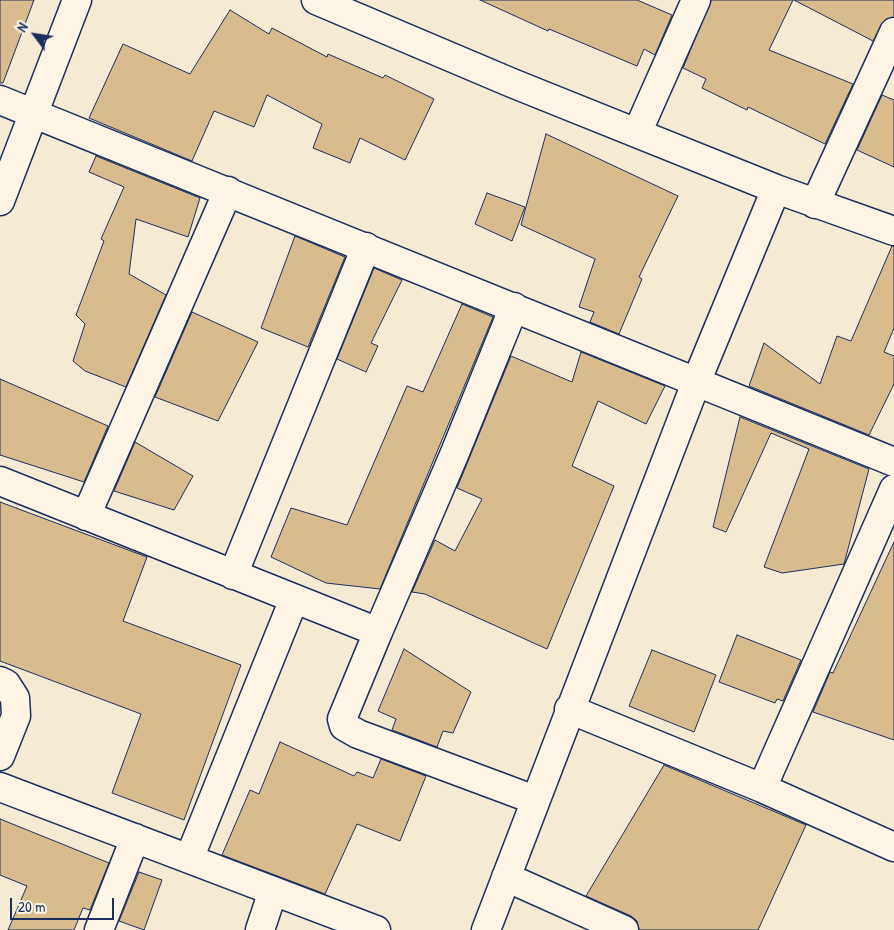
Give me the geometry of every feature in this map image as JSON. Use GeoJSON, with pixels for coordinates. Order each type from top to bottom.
{"type":"FeatureCollection","features":[{"type":"Feature","properties":{"kind":"street"},"geometry":{"type":"LineString","coordinates":[[0,201],[77,0]]}},
{"type":"Feature","properties":{"kind":"street"},"geometry":{"type":"LineString","coordinates":[[316,0],[776,189],[894,231]]}},
{"type":"Feature","properties":{"kind":"street"},"geometry":{"type":"LineString","coordinates":[[636,133],[696,0]]}},
{"type":"Feature","properties":{"kind":"street"},"geometry":{"type":"LineString","coordinates":[[815,204],[894,32]]}},
{"type":"Feature","properties":{"kind":"street"},"geometry":{"type":"LineString","coordinates":[[0,100],[697,380],[894,462]]}},
{"type":"Feature","properties":{"kind":"street"},"geometry":{"type":"LineString","coordinates":[[486,930],[697,380],[776,189]]}},
{"type":"Feature","properties":{"kind":"street"},"geometry":{"type":"LineString","coordinates":[[86,516],[228,191]]}},
{"type":"Feature","properties":{"kind":"street"},"geometry":{"type":"LineString","coordinates":[[233,575],[366,247]]}},
{"type":"Feature","properties":{"kind":"street"},"geometry":{"type":"LineString","coordinates":[[514,307],[454,455],[342,719],[344,726],[358,734],[535,800]]}},
{"type":"Feature","properties":{"kind":"street"},"geometry":{"type":"LineString","coordinates":[[0,481],[378,632]]}},
{"type":"Feature","properties":{"kind":"street"},"geometry":{"type":"LineString","coordinates":[[762,788],[894,489]]}},
{"type":"Feature","properties":{"kind":"street"},"geometry":{"type":"LineString","coordinates":[[189,859],[294,599]]}},
{"type":"Feature","properties":{"kind":"street"},"geometry":{"type":"LineString","coordinates":[[0,681],[6,684],[15,698],[16,716],[0,756]]}},
{"type":"Feature","properties":{"kind":"street"},"geometry":{"type":"LineString","coordinates":[[570,709],[762,788],[894,847]]}},
{"type":"Feature","properties":{"kind":"street"},"geometry":{"type":"LineString","coordinates":[[0,787],[376,930]]}},
{"type":"Feature","properties":{"kind":"street"},"geometry":{"type":"LineString","coordinates":[[99,930],[135,838]]}},
{"type":"Feature","properties":{"kind":"street"},"geometry":{"type":"LineString","coordinates":[[506,877],[624,930]]}},
{"type":"Feature","properties":{"kind":"street"},"geometry":{"type":"LineString","coordinates":[[260,930],[273,891]]}},
{"type":"Feature","properties":{"kind":"building"},"geometry":{"type":"Polygon","coordinates":[[[0,0],[34,0],[3,83],[0,83],[0,0]]]}},
{"type":"Feature","properties":{"kind":"building"},"geometry":{"type":"Polygon","coordinates":[[[480,0],[637,0],[672,15],[655,55],[644,49],[637,66],[549,29],[548,31],[480,0]]]}},
{"type":"Feature","properties":{"kind":"building"},"geometry":{"type":"Polygon","coordinates":[[[711,0],[793,0],[769,50],[853,84],[825,144],[748,107],[747,110],[702,88],[706,79],[683,68],[711,0]]]}},
{"type":"Feature","properties":{"kind":"building"},"geometry":{"type":"Polygon","coordinates":[[[794,0],[894,0],[894,17],[885,20],[873,41],[794,0]]]}},
{"type":"Feature","properties":{"kind":"building"},"geometry":{"type":"Polygon","coordinates":[[[230,10],[269,34],[272,28],[327,57],[328,54],[383,78],[385,75],[434,99],[405,160],[360,138],[350,163],[313,148],[322,124],[267,95],[254,127],[214,111],[192,161],[89,118],[123,44],[190,74],[230,10]]]}},
{"type":"Feature","properties":{"kind":"building"},"geometry":{"type":"Polygon","coordinates":[[[882,95],[894,100],[894,167],[857,150],[882,95]]]}},
{"type":"Feature","properties":{"kind":"building"},"geometry":{"type":"Polygon","coordinates":[[[546,134],[678,196],[639,277],[642,279],[619,334],[590,322],[594,312],[579,307],[595,259],[521,225],[546,134]]]}},
{"type":"Feature","properties":{"kind":"building"},"geometry":{"type":"Polygon","coordinates":[[[96,156],[200,198],[188,237],[136,219],[129,274],[166,295],[126,387],[85,371],[73,361],[85,324],[76,315],[104,241],[101,239],[124,187],[89,172],[96,156]]]}},
{"type":"Feature","properties":{"kind":"building"},"geometry":{"type":"Polygon","coordinates":[[[487,193],[525,207],[512,241],[475,224],[487,193]]]}},
{"type":"Feature","properties":{"kind":"building"},"geometry":{"type":"Polygon","coordinates":[[[295,236],[345,257],[308,347],[261,328],[295,236]]]}},
{"type":"Feature","properties":{"kind":"building"},"geometry":{"type":"Polygon","coordinates":[[[892,246],[894,246],[894,328],[884,352],[894,356],[894,384],[869,435],[749,386],[764,343],[820,384],[837,336],[851,341],[892,246]]]}},
{"type":"Feature","properties":{"kind":"building"},"geometry":{"type":"Polygon","coordinates":[[[374,268],[402,280],[371,343],[378,346],[366,372],[337,359],[374,268]]]}},
{"type":"Feature","properties":{"kind":"building"},"geometry":{"type":"Polygon","coordinates":[[[462,304],[493,317],[380,589],[326,583],[271,557],[291,508],[347,525],[407,386],[423,392],[462,304]]]}},
{"type":"Feature","properties":{"kind":"building"},"geometry":{"type":"Polygon","coordinates":[[[192,312],[258,342],[218,421],[155,397],[192,312]]]}},
{"type":"Feature","properties":{"kind":"building"},"geometry":{"type":"Polygon","coordinates":[[[581,352],[665,386],[646,424],[598,401],[572,466],[614,486],[547,649],[425,594],[412,592],[435,540],[455,551],[482,499],[457,488],[511,356],[572,382],[581,352]]]}},
{"type":"Feature","properties":{"kind":"building"},"geometry":{"type":"Polygon","coordinates":[[[0,379],[108,426],[84,482],[0,455],[0,379]]]}},
{"type":"Feature","properties":{"kind":"building"},"geometry":{"type":"Polygon","coordinates":[[[740,417],[869,469],[844,564],[782,573],[764,567],[809,449],[771,433],[726,532],[713,527],[740,417]]]}},
{"type":"Feature","properties":{"kind":"building"},"geometry":{"type":"Polygon","coordinates":[[[135,442],[193,476],[174,510],[114,491],[135,442]]]}},
{"type":"Feature","properties":{"kind":"building"},"geometry":{"type":"Polygon","coordinates":[[[0,502],[147,557],[123,621],[241,665],[184,820],[112,793],[141,714],[0,661],[0,502]]]}},
{"type":"Feature","properties":{"kind":"building"},"geometry":{"type":"Polygon","coordinates":[[[894,542],[894,740],[813,712],[830,672],[833,673],[894,542]]]}},
{"type":"Feature","properties":{"kind":"building"},"geometry":{"type":"Polygon","coordinates":[[[737,635],[801,660],[783,701],[777,699],[775,703],[719,682],[737,635]]]}},
{"type":"Feature","properties":{"kind":"building"},"geometry":{"type":"Polygon","coordinates":[[[404,649],[471,692],[453,733],[443,731],[437,747],[392,730],[396,719],[378,711],[404,649]]]}},
{"type":"Feature","properties":{"kind":"building"},"geometry":{"type":"Polygon","coordinates":[[[652,650],[716,675],[694,732],[629,706],[652,650]]]}},
{"type":"Feature","properties":{"kind":"building"},"geometry":{"type":"Polygon","coordinates":[[[280,742],[354,776],[357,772],[373,778],[381,759],[426,776],[400,841],[357,824],[325,894],[222,855],[250,790],[259,794],[280,742]]]}},
{"type":"Feature","properties":{"kind":"building"},"geometry":{"type":"Polygon","coordinates":[[[664,765],[806,825],[758,930],[639,930],[637,921],[631,916],[586,896],[664,765]]]}},
{"type":"Feature","properties":{"kind":"building"},"geometry":{"type":"Polygon","coordinates":[[[0,819],[109,863],[90,910],[83,908],[74,930],[8,930],[27,886],[0,875],[0,819]]]}},
{"type":"Feature","properties":{"kind":"building"},"geometry":{"type":"Polygon","coordinates":[[[139,872],[162,880],[144,930],[119,921],[139,872]]]}}]}
